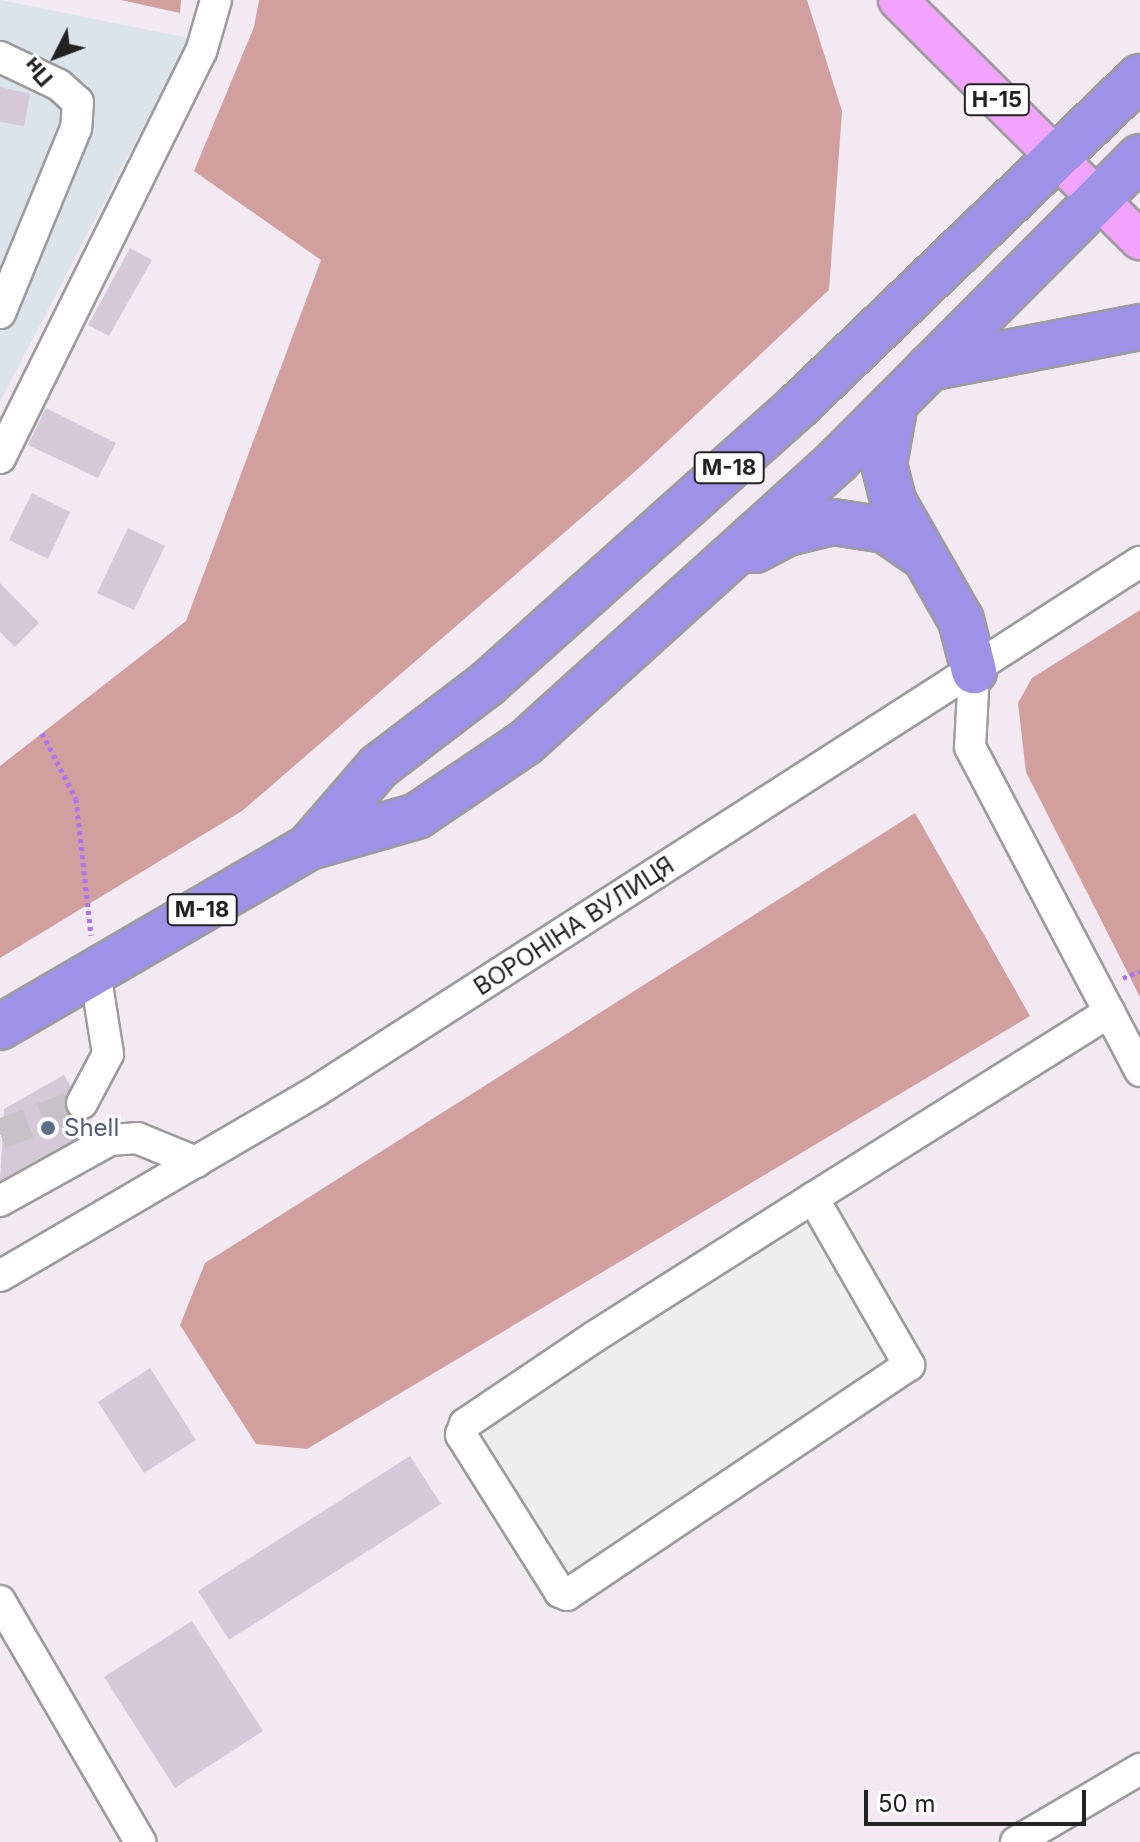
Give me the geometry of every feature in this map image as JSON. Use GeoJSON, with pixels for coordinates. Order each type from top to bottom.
{"type":"FeatureCollection","features":[{"type":"Feature","properties":{"kind":"highway","name":"М-18"},"geometry":{"type":"LineString","coordinates":[[309,847],[378,767],[487,684],[617,570],[799,405],[1140,77]]}},
{"type":"Feature","properties":{"kind":"highway","name":"М-18"},"geometry":{"type":"LineString","coordinates":[[0,1027],[309,847],[417,816],[525,743],[718,570],[895,403],[1140,157]]}},
{"type":"Feature","properties":{"kind":"highway"},"geometry":{"type":"LineString","coordinates":[[929,368],[1140,327]]}},
{"type":"Feature","properties":{"kind":"highway"},"geometry":{"type":"LineString","coordinates":[[895,403],[884,464],[893,501],[961,620],[974,671]]}},
{"type":"Feature","properties":{"kind":"highway"},"geometry":{"type":"LineString","coordinates":[[718,570],[787,533],[833,522],[885,530],[929,560]]}},
{"type":"Feature","properties":{"kind":"main road","name":"Н-15"},"geometry":{"type":"LineString","coordinates":[[898,0],[1096,200]]}},
{"type":"Feature","properties":{"kind":"main road"},"geometry":{"type":"LineString","coordinates":[[1096,200],[1140,240]]}},
{"type":"Feature","properties":{"kind":"street"},"geometry":{"type":"LineString","coordinates":[[0,458],[201,52],[216,0]]}},
{"type":"Feature","properties":{"kind":"street"},"geometry":{"type":"LineString","coordinates":[[0,57],[59,85],[78,102],[76,128],[0,313]]}},
{"type":"Feature","properties":{"kind":"street","name":"ВОРОНІНА ВУЛИЦЯ"},"geometry":{"type":"LineString","coordinates":[[0,1276],[315,1092],[1140,562]]}},
{"type":"Feature","properties":{"kind":"street"},"geometry":{"type":"LineString","coordinates":[[974,671],[970,747],[1140,1071]]}},
{"type":"Feature","properties":{"kind":"street"},"geometry":{"type":"LineString","coordinates":[[82,1103],[108,1054],[95,972]]}},
{"type":"Feature","properties":{"kind":"street"},"geometry":{"type":"LineString","coordinates":[[813,1198],[909,1365],[567,1595],[560,1592],[461,1435],[462,1429],[594,1337],[813,1198],[1110,1012]]}},
{"type":"Feature","properties":{"kind":"street"},"geometry":{"type":"LineString","coordinates":[[0,1201],[110,1140],[137,1138],[196,1162]]}},
{"type":"Feature","properties":{"kind":"street"},"geometry":{"type":"LineString","coordinates":[[0,1601],[140,1842]]}},
{"type":"Feature","properties":{"kind":"street"},"geometry":{"type":"LineString","coordinates":[[1016,1842],[1140,1769]]}},
{"type":"Feature","properties":{"kind":"path"},"geometry":{"type":"LineString","coordinates":[[42,733],[76,799],[95,972]]}},
{"type":"Feature","properties":{"kind":"shaded area"},"geometry":{"type":"Polygon","coordinates":[[[0,0],[189,38],[0,402],[0,0]]]}},
{"type":"Feature","properties":{"kind":"shaded area"},"geometry":{"type":"Polygon","coordinates":[[[121,0],[181,0],[180,13],[121,0]]]}},
{"type":"Feature","properties":{"kind":"shaded area"},"geometry":{"type":"Polygon","coordinates":[[[259,0],[807,0],[842,111],[829,290],[639,468],[242,811],[0,958],[0,766],[186,621],[321,260],[194,171],[254,27],[259,0]]]}},
{"type":"Feature","properties":{"kind":"shaded area"},"geometry":{"type":"Polygon","coordinates":[[[1140,610],[1140,997],[1026,772],[1018,703],[1032,678],[1140,610]]]}},
{"type":"Feature","properties":{"kind":"shaded area"},"geometry":{"type":"Polygon","coordinates":[[[915,813],[1030,1016],[307,1449],[256,1444],[180,1325],[205,1263],[915,813]]]}},
{"type":"Feature","properties":{"kind":"shaded area"},"geometry":{"type":"Polygon","coordinates":[[[827,1178],[932,1362],[548,1616],[437,1432],[827,1178]]]}},
{"type":"Feature","properties":{"kind":"building"},"geometry":{"type":"Polygon","coordinates":[[[0,87],[30,94],[24,126],[0,122],[0,87]]]}},
{"type":"Feature","properties":{"kind":"building"},"geometry":{"type":"Polygon","coordinates":[[[130,248],[152,260],[109,336],[88,325],[130,248]]]}},
{"type":"Feature","properties":{"kind":"building"},"geometry":{"type":"Polygon","coordinates":[[[46,408],[116,443],[98,478],[28,445],[46,408]]]}},
{"type":"Feature","properties":{"kind":"building"},"geometry":{"type":"Polygon","coordinates":[[[32,493],[70,512],[48,559],[9,540],[32,493]]]}},
{"type":"Feature","properties":{"kind":"building"},"geometry":{"type":"Polygon","coordinates":[[[128,528],[165,546],[134,610],[97,593],[128,528]]]}},
{"type":"Feature","properties":{"kind":"building"},"geometry":{"type":"Polygon","coordinates":[[[0,583],[39,623],[15,647],[0,632],[0,583]]]}},
{"type":"Feature","properties":{"kind":"building","name":"Shell"},"geometry":{"type":"Polygon","coordinates":[[[64,1075],[99,1135],[5,1189],[0,1180],[4,1109],[64,1075]]]}},
{"type":"Feature","properties":{"kind":"building"},"geometry":{"type":"Polygon","coordinates":[[[150,1368],[196,1440],[144,1473],[98,1402],[150,1368]]]}},
{"type":"Feature","properties":{"kind":"building"},"geometry":{"type":"Polygon","coordinates":[[[410,1456],[441,1504],[229,1640],[198,1591],[410,1456]]]}},
{"type":"Feature","properties":{"kind":"building"},"geometry":{"type":"Polygon","coordinates":[[[192,1621],[263,1731],[175,1788],[104,1677],[192,1621]]]}},
{"type":"Feature","properties":{"kind":"tunnel"},"geometry":{"type":"LineString","coordinates":[[0,1134],[82,1103]]}},
{"type":"Feature","properties":{"kind":"place","name":"Shell"},"geometry":{"type":"Point","coordinates":[48,1128]}}]}
